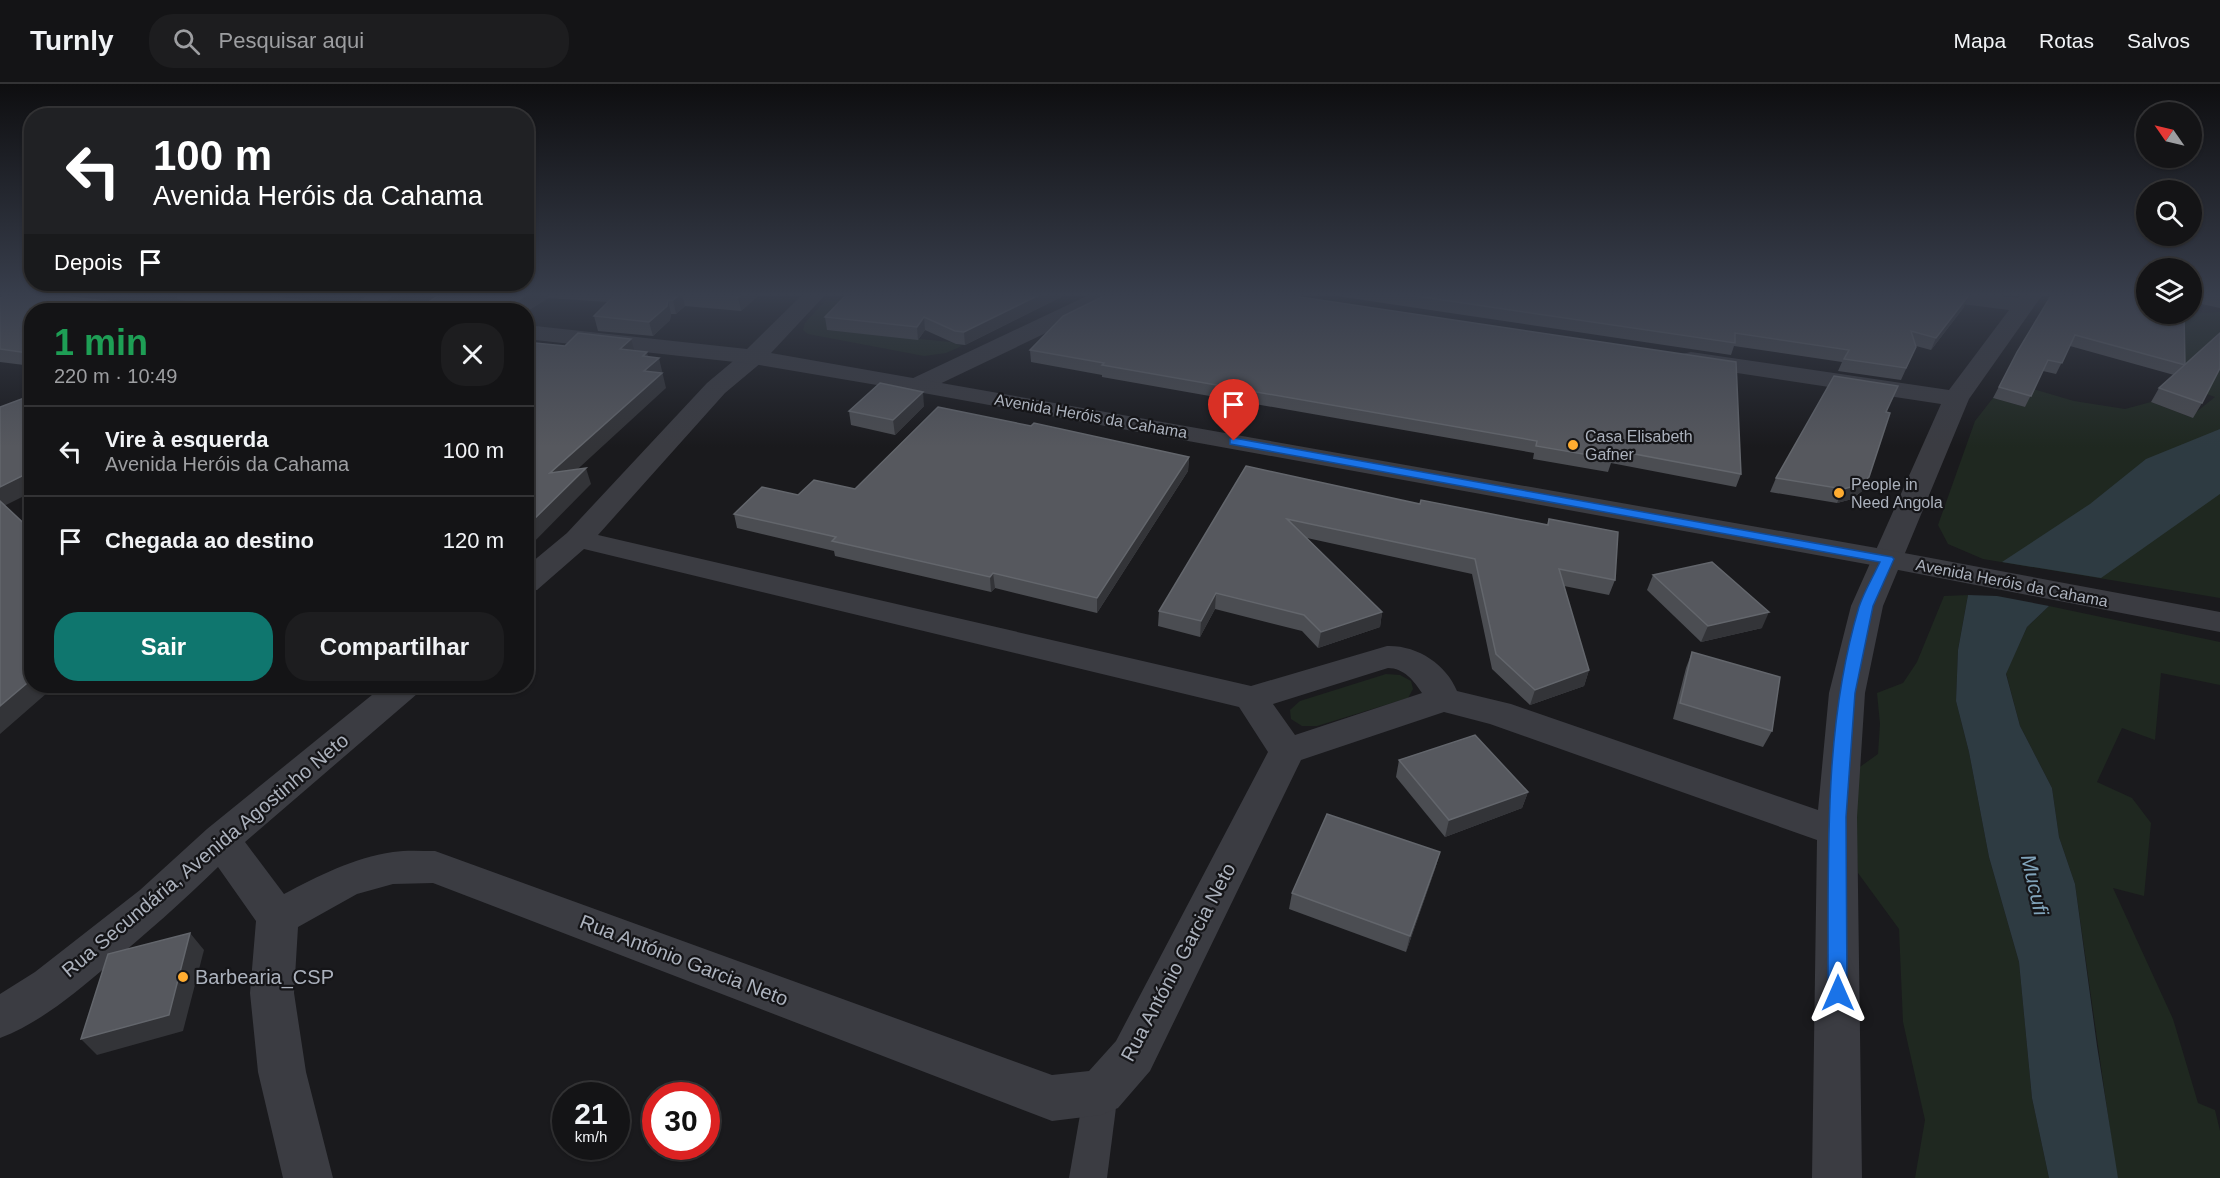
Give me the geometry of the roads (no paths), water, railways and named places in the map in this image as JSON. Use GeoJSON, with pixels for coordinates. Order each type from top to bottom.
{"type":"FeatureCollection","features":[{"type":"Feature","properties":{"kind":"street","name":"Avenida Heróis da Cahama"},"geometry":{"type":"LineString","coordinates":[[645,345],[753,357],[918,385],[2220,621]]}},
{"type":"Feature","properties":{"kind":"street"},"geometry":{"type":"LineString","coordinates":[[534,576],[578,539],[716,388],[765,345]]}},
{"type":"Feature","properties":{"kind":"street"},"geometry":{"type":"LineString","coordinates":[[918,385],[1002,345]]}},
{"type":"Feature","properties":{"kind":"street"},"geometry":{"type":"LineString","coordinates":[[1837,1178],[1838,832],[1847,693],[1866,606],[1956,399],[1996,345]]}},
{"type":"Feature","properties":{"kind":"street"},"geometry":{"type":"LineString","coordinates":[[1675,356],[1956,399]]}},
{"type":"Feature","properties":{"kind":"street"},"geometry":{"type":"LineString","coordinates":[[578,539],[1251,698],[1386,657],[1401,656],[1413,661],[1440,690],[1440,699]]}},
{"type":"Feature","properties":{"kind":"street","name":"Rua Secundária, Avenida Agostinho Neto"},"geometry":{"type":"LineString","coordinates":[[0,1018],[51,986],[155,902],[221,840],[397,693]]}},
{"type":"Feature","properties":{"kind":"street"},"geometry":{"type":"LineString","coordinates":[[1251,698],[1287,751],[1427,706],[1440,699],[1498,713],[1838,832]]}},
{"type":"Feature","properties":{"kind":"street","name":"Rua António Garcia Neto"},"geometry":{"type":"LineString","coordinates":[[277,918],[345,881],[393,868],[435,867],[1052,1098],[1101,1092],[1133,1056],[1287,751]]}},
{"type":"Feature","properties":{"kind":"street"},"geometry":{"type":"LineString","coordinates":[[221,840],[277,918],[272,993],[282,1072],[308,1178]]}},
{"type":"Feature","properties":{"kind":"lane"},"geometry":{"type":"LineString","coordinates":[[1088,1178],[1101,1092]]}},
{"type":"Feature","properties":{"kind":"water"},"geometry":{"type":"Polygon","coordinates":[[[2220,429],[2220,494],[2101,578],[2002,562],[2090,504],[2146,459],[2220,429]]]}},
{"type":"Feature","properties":{"kind":"water","name":"Mucufi"},"geometry":{"type":"Polygon","coordinates":[[[1968,595],[1997,596],[2049,606],[2027,627],[2006,674],[2020,726],[2052,788],[2059,837],[2075,884],[2118,1178],[2049,1178],[2032,1098],[2019,962],[1989,857],[1969,752],[1956,701],[1958,650],[1968,595]]]}},
{"type":"Feature","properties":{"kind":"place","name":"Casa Elisabeth Gafner"},"geometry":{"type":"Point","coordinates":[1573,445]}},
{"type":"Feature","properties":{"kind":"place","name":"People in Need Angola"},"geometry":{"type":"Point","coordinates":[1839,493]}},
{"type":"Feature","properties":{"kind":"place","name":"Barbearia_CSP"},"geometry":{"type":"Point","coordinates":[183,977]}}]}
